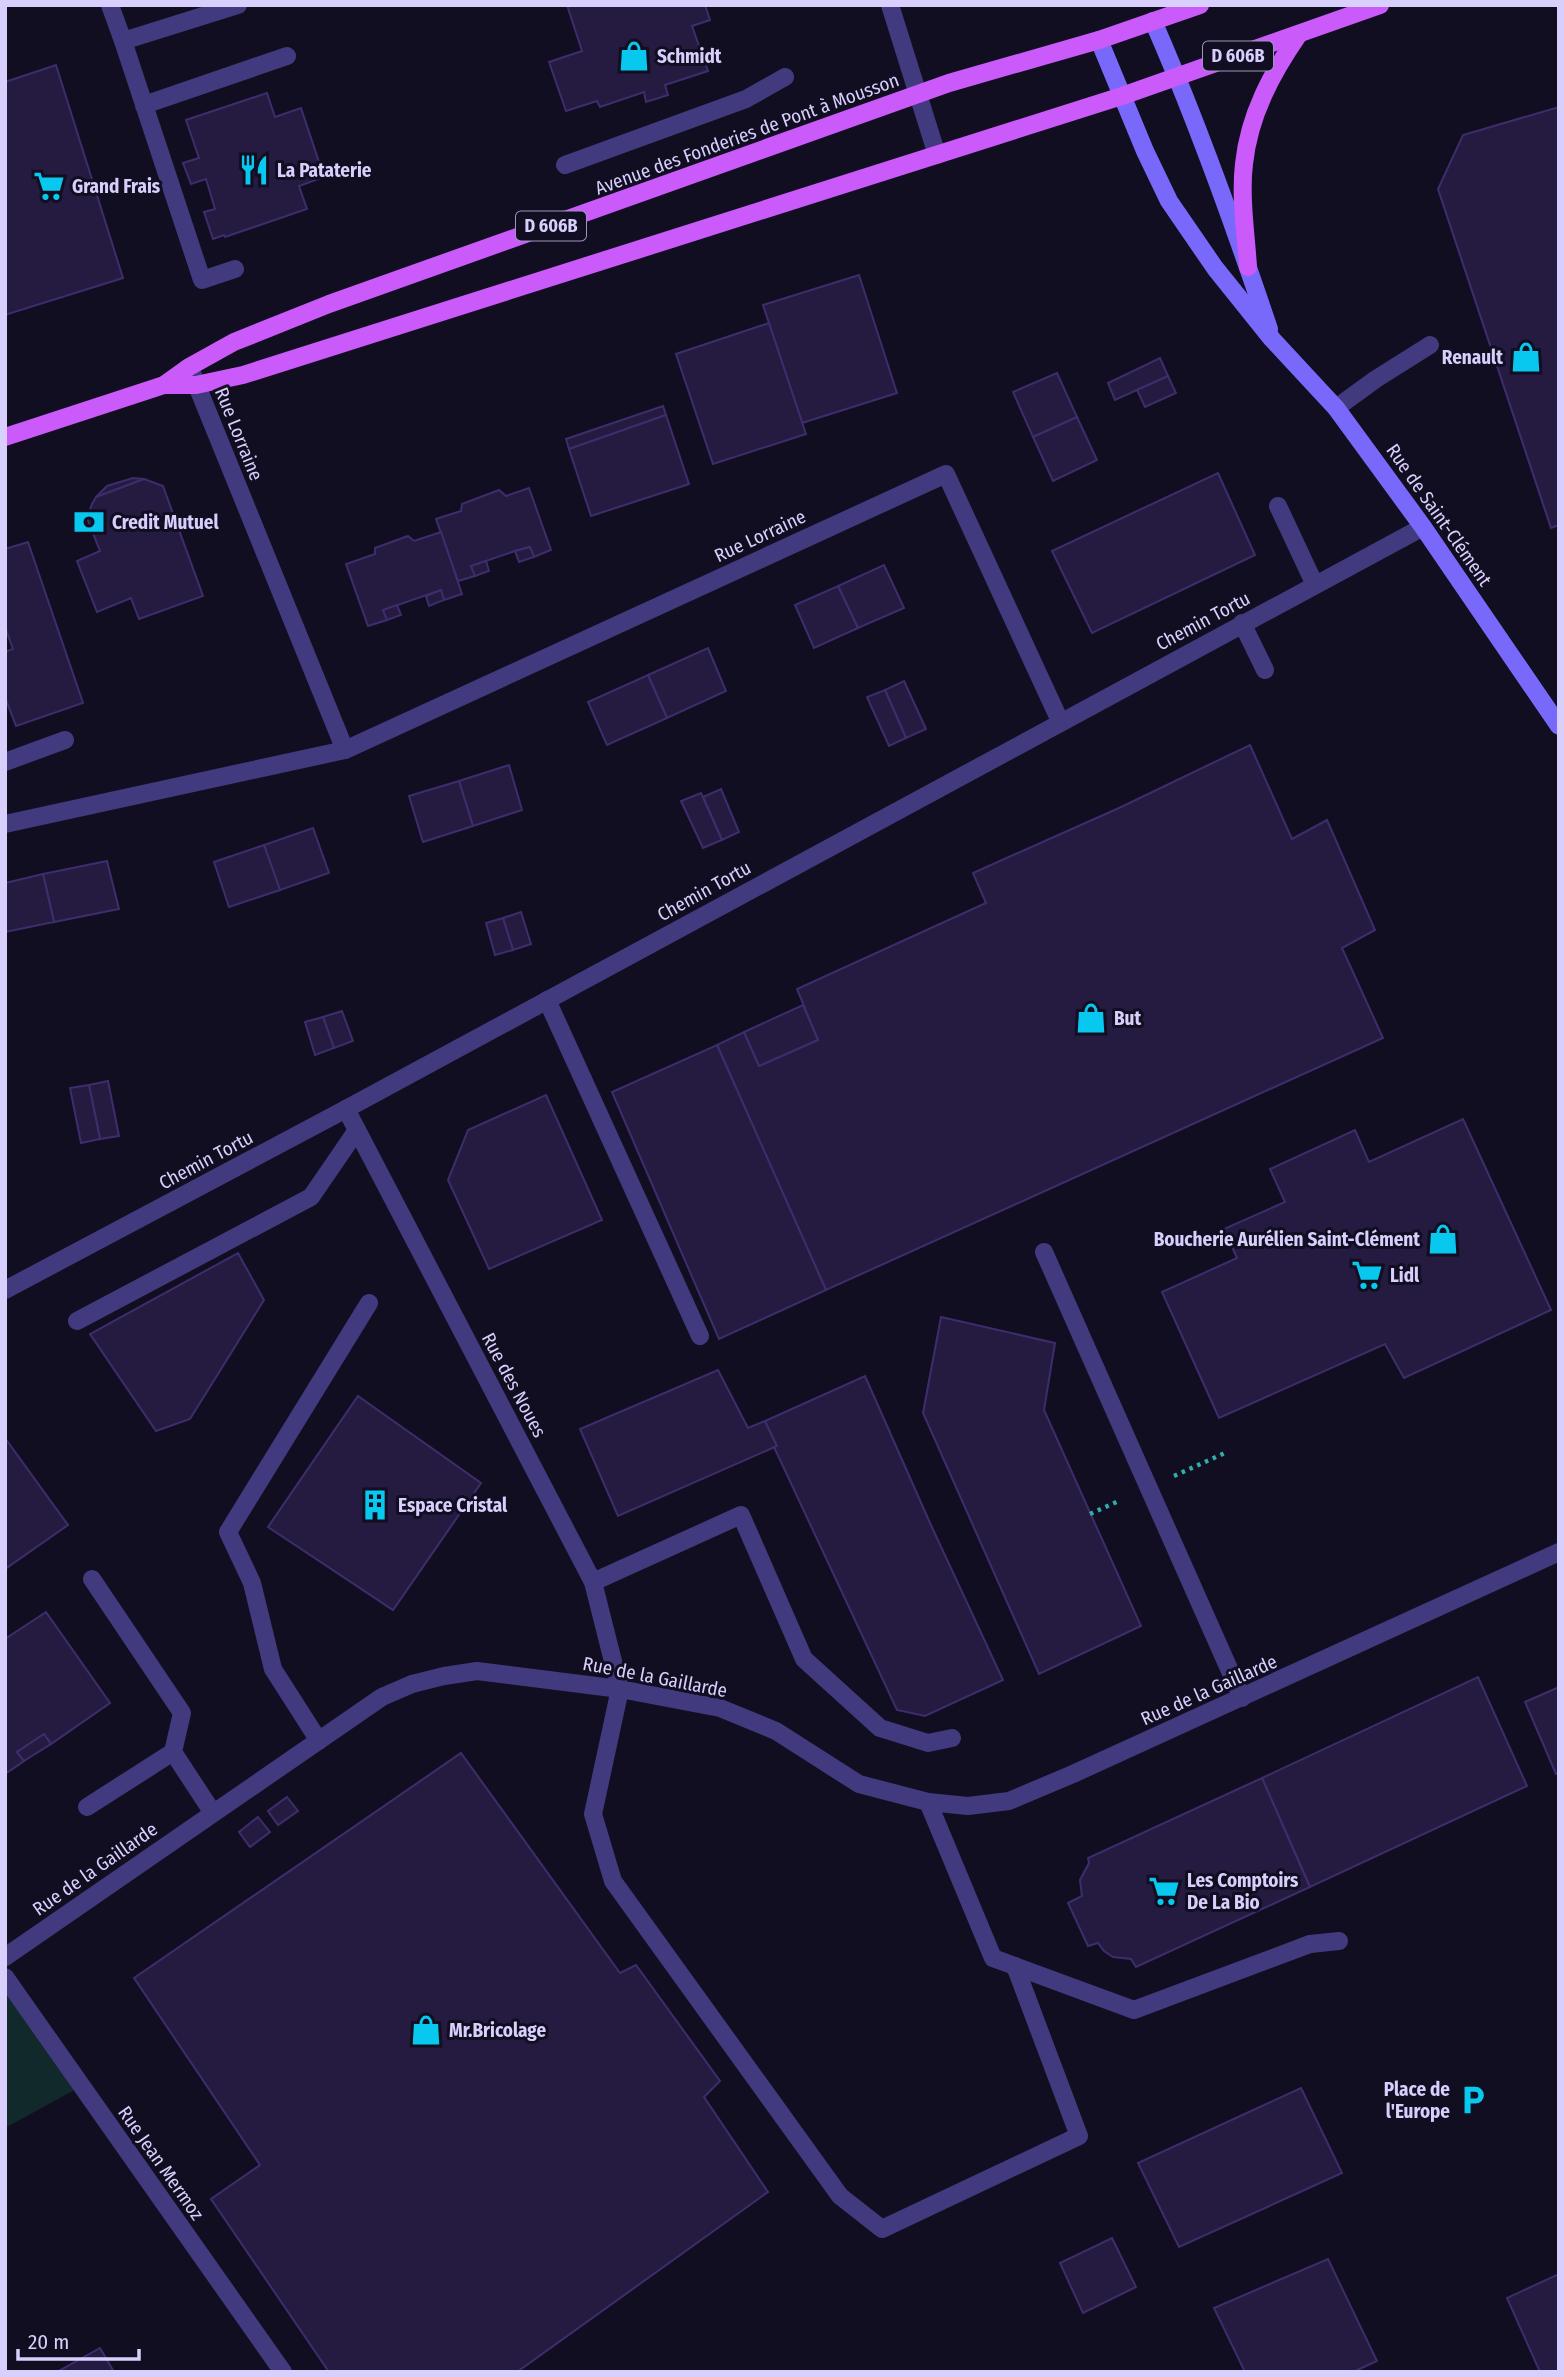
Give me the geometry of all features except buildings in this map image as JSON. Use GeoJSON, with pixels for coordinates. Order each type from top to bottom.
{"type":"FeatureCollection","features":[{"type":"Feature","properties":{"kind":"main road","name":"D 606B"},"geometry":{"type":"LineString","coordinates":[[917,95],[949,83],[1099,40],[1200,5]]}},
{"type":"Feature","properties":{"kind":"main road","name":"D 606B"},"geometry":{"type":"LineString","coordinates":[[937,156],[1178,77],[1380,5]]}},
{"type":"Feature","properties":{"kind":"main road"},"geometry":{"type":"LineString","coordinates":[[1248,267],[1243,164],[1252,121],[1275,69],[1299,34]]}},
{"type":"Feature","properties":{"kind":"main road","name":"Avenue des Fonderies de Pont à Mousson"},"geometry":{"type":"LineString","coordinates":[[5,437],[164,385],[189,367],[234,342],[329,304],[917,95]]}},
{"type":"Feature","properties":{"kind":"main road","name":"Avenue des Fonderies de Pont à Mousson"},"geometry":{"type":"LineString","coordinates":[[164,385],[196,385],[243,375],[937,156]]}},
{"type":"Feature","properties":{"kind":"street"},"geometry":{"type":"LineString","coordinates":[[110,5],[202,280],[234,269]]}},
{"type":"Feature","properties":{"kind":"street"},"geometry":{"type":"LineString","coordinates":[[123,41],[238,5]]}},
{"type":"Feature","properties":{"kind":"street"},"geometry":{"type":"LineString","coordinates":[[890,5],[937,156]]}},
{"type":"Feature","properties":{"kind":"street","name":"Rue de Saint-Clément"},"geometry":{"type":"LineString","coordinates":[[1153,21],[1178,77],[1272,339]]}},
{"type":"Feature","properties":{"kind":"street","name":"Rue de Saint-Clément"},"geometry":{"type":"LineString","coordinates":[[1099,40],[1169,201],[1215,268],[1272,339],[1336,408],[1423,527],[1559,726]]}},
{"type":"Feature","properties":{"kind":"street"},"geometry":{"type":"LineString","coordinates":[[144,104],[287,56]]}},
{"type":"Feature","properties":{"kind":"street"},"geometry":{"type":"LineString","coordinates":[[565,165],[746,99],[785,76]]}},
{"type":"Feature","properties":{"kind":"street"},"geometry":{"type":"LineString","coordinates":[[1336,408],[1430,345]]}},
{"type":"Feature","properties":{"kind":"street","name":"Rue Lorraine"},"geometry":{"type":"LineString","coordinates":[[189,367],[345,750]]}},
{"type":"Feature","properties":{"kind":"street","name":"Rue Lorraine"},"geometry":{"type":"LineString","coordinates":[[6,822],[345,750],[946,474],[1060,722]]}},
{"type":"Feature","properties":{"kind":"street"},"geometry":{"type":"LineString","coordinates":[[1279,506],[1315,585]]}},
{"type":"Feature","properties":{"kind":"street","name":"Chemin Tortu"},"geometry":{"type":"LineString","coordinates":[[5,1290],[346,1109],[1423,527]]}},
{"type":"Feature","properties":{"kind":"street"},"geometry":{"type":"LineString","coordinates":[[1242,623],[1265,670]]}},
{"type":"Feature","properties":{"kind":"street"},"geometry":{"type":"LineString","coordinates":[[5,762],[65,740]]}},
{"type":"Feature","properties":{"kind":"street"},"geometry":{"type":"LineString","coordinates":[[547,1000],[700,1336]]}},
{"type":"Feature","properties":{"kind":"street","name":"Rue des Noues"},"geometry":{"type":"LineString","coordinates":[[346,1109],[593,1582],[620,1689]]}},
{"type":"Feature","properties":{"kind":"street"},"geometry":{"type":"LineString","coordinates":[[77,1321],[311,1197],[357,1130]]}},
{"type":"Feature","properties":{"kind":"street"},"geometry":{"type":"LineString","coordinates":[[1044,1252],[1242,1698]]}},
{"type":"Feature","properties":{"kind":"street"},"geometry":{"type":"LineString","coordinates":[[319,1741],[273,1669],[252,1583],[228,1532],[369,1304]]}},
{"type":"Feature","properties":{"kind":"street"},"geometry":{"type":"LineString","coordinates":[[593,1582],[741,1516],[804,1660],[880,1728],[928,1743],[952,1738]]}},
{"type":"Feature","properties":{"kind":"street","name":"Rue de la Gaillarde"},"geometry":{"type":"LineString","coordinates":[[5,1956],[383,1698],[412,1684],[477,1671],[620,1689],[720,1708],[776,1731],[859,1784],[928,1802],[968,1806],[1009,1801],[1242,1698],[1559,1552]]}},
{"type":"Feature","properties":{"kind":"street"},"geometry":{"type":"LineString","coordinates":[[87,1807],[173,1752],[182,1713],[92,1578]]}},
{"type":"Feature","properties":{"kind":"street"},"geometry":{"type":"LineString","coordinates":[[620,1689],[593,1814],[613,1881],[840,2196],[882,2229],[1079,2136],[1014,1966]]}},
{"type":"Feature","properties":{"kind":"street"},"geometry":{"type":"LineString","coordinates":[[173,1752],[212,1813]]}},
{"type":"Feature","properties":{"kind":"street"},"geometry":{"type":"LineString","coordinates":[[928,1802],[993,1958],[1134,2010],[1310,1944],[1339,1941]]}},
{"type":"Feature","properties":{"kind":"street","name":"Rue Jean Mermoz"},"geometry":{"type":"LineString","coordinates":[[5,1978],[283,2372]]}},
{"type":"Feature","properties":{"kind":"green space"},"geometry":{"type":"Polygon","coordinates":[[[5,1984],[78,2088],[5,2128],[5,1984]]]}},
{"type":"Feature","properties":{"kind":"place","name":"Schmidt"},"geometry":{"type":"Point","coordinates":[634,56]}},
{"type":"Feature","properties":{"kind":"place","name":"La Pataterie"},"geometry":{"type":"Point","coordinates":[254,170]}},
{"type":"Feature","properties":{"kind":"place","name":"Grand Frais"},"geometry":{"type":"Point","coordinates":[49,186]}},
{"type":"Feature","properties":{"kind":"place","name":"Renault"},"geometry":{"type":"Point","coordinates":[1526,357]}},
{"type":"Feature","properties":{"kind":"place","name":"Credit Mutuel"},"geometry":{"type":"Point","coordinates":[89,522]}},
{"type":"Feature","properties":{"kind":"place","name":"But"},"geometry":{"type":"Point","coordinates":[1091,1018]}},
{"type":"Feature","properties":{"kind":"place","name":"Boucherie Aurélien Saint-Clément"},"geometry":{"type":"Point","coordinates":[1443,1239]}},
{"type":"Feature","properties":{"kind":"place","name":"Lidl"},"geometry":{"type":"Point","coordinates":[1367,1275]}},
{"type":"Feature","properties":{"kind":"place","name":"Espace Cristal"},"geometry":{"type":"Point","coordinates":[375,1505]}},
{"type":"Feature","properties":{"kind":"place","name":"Les Comptoirs De La Bio"},"geometry":{"type":"Point","coordinates":[1164,1891]}},
{"type":"Feature","properties":{"kind":"place","name":"Mr.Bricolage"},"geometry":{"type":"Point","coordinates":[426,2030]}},
{"type":"Feature","properties":{"kind":"place","name":"Place de l'Europe"},"geometry":{"type":"Point","coordinates":[1473,2100]}}]}
